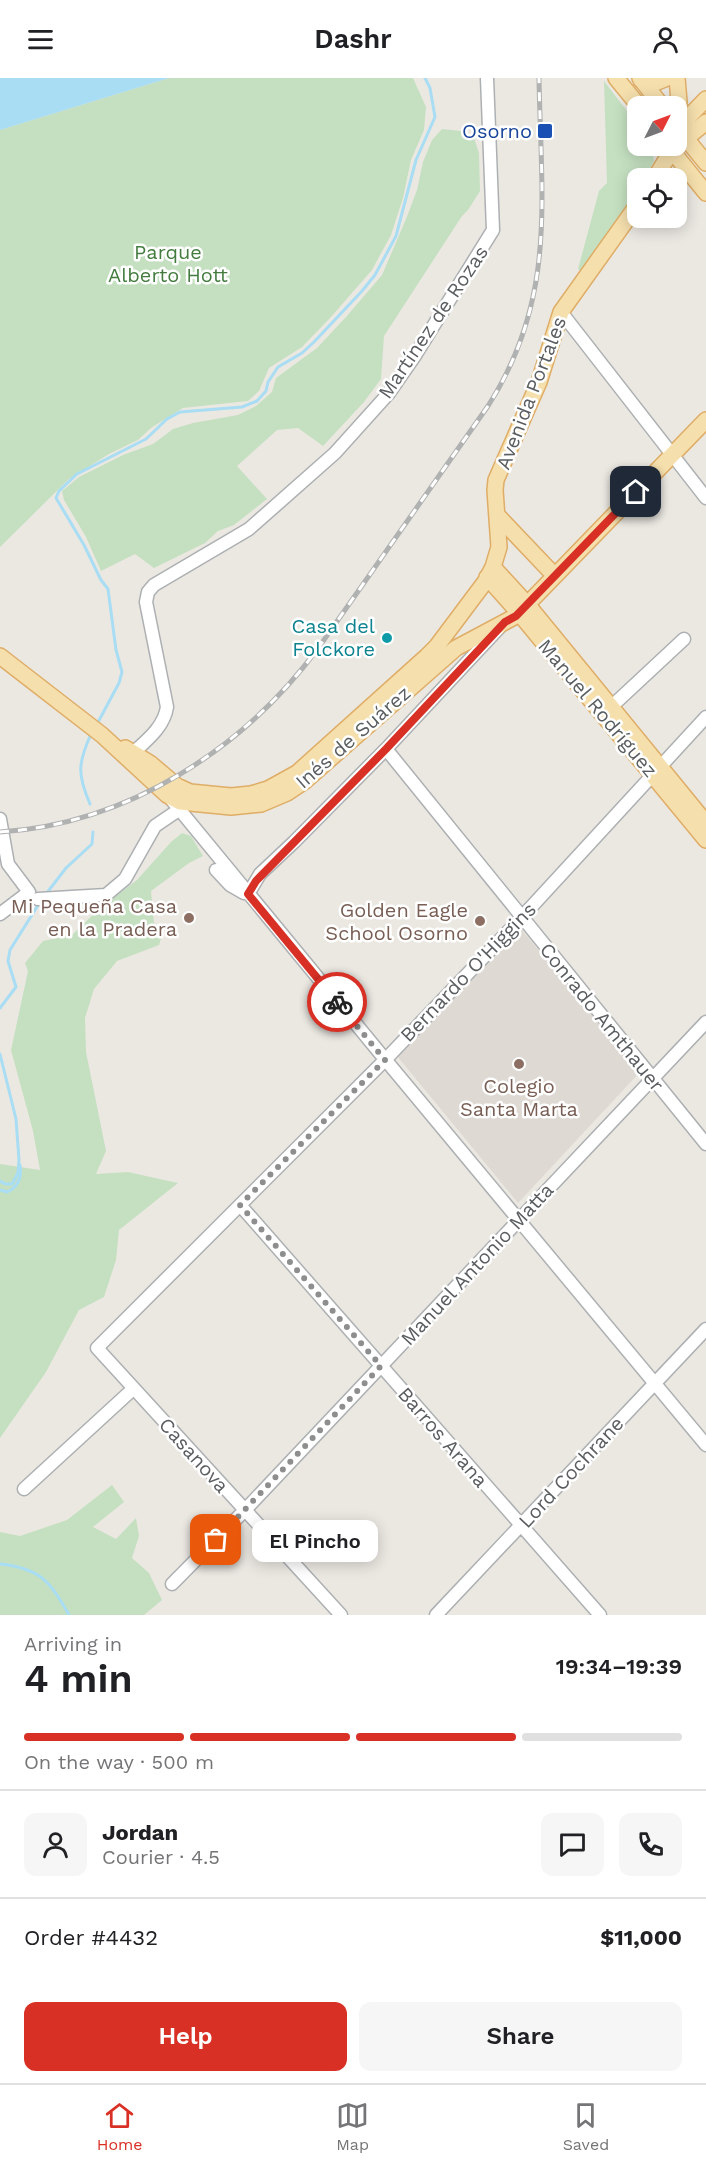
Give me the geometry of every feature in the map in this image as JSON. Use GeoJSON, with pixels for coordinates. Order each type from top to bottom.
{"type":"FeatureCollection","features":[{"type":"Feature","properties":{"kind":"main road"},"geometry":{"type":"LineString","coordinates":[[616,78],[631,96]]}},
{"type":"Feature","properties":{"kind":"main road"},"geometry":{"type":"LineString","coordinates":[[641,79],[655,83],[667,78]]}},
{"type":"Feature","properties":{"kind":"main road"},"geometry":{"type":"LineString","coordinates":[[677,78],[677,96]]}},
{"type":"Feature","properties":{"kind":"main road"},"geometry":{"type":"LineString","coordinates":[[641,79],[654,96]]}},
{"type":"Feature","properties":{"kind":"main road"},"geometry":{"type":"LineString","coordinates":[[687,124],[706,99]]}},
{"type":"Feature","properties":{"kind":"main road"},"geometry":{"type":"LineString","coordinates":[[687,132],[706,122]]}},
{"type":"Feature","properties":{"kind":"main road"},"geometry":{"type":"LineString","coordinates":[[687,147],[706,163]]}},
{"type":"Feature","properties":{"kind":"main road"},"geometry":{"type":"LineString","coordinates":[[686,156],[706,194]]}},
{"type":"Feature","properties":{"kind":"main road","name":"Avenida Portales"},"geometry":{"type":"LineString","coordinates":[[474,598],[490,572],[499,547],[496,480],[544,369],[561,312],[627,219]]}},
{"type":"Feature","properties":{"kind":"main road","name":"Inés de Suárez"},"geometry":{"type":"LineString","coordinates":[[102,735],[151,764],[182,789],[231,796],[261,792],[278,784],[340,742],[456,648],[505,622],[528,604],[706,420]]}},
{"type":"Feature","properties":{"kind":"main road"},"geometry":{"type":"LineString","coordinates":[[497,515],[555,576]]}},
{"type":"Feature","properties":{"kind":"main road"},"geometry":{"type":"LineString","coordinates":[[499,547],[505,540],[512,540],[528,554],[536,569],[528,604]]}},
{"type":"Feature","properties":{"kind":"main road","name":"Manuel Rodríguez"},"geometry":{"type":"LineString","coordinates":[[490,572],[528,604],[611,707],[706,840]]}},
{"type":"Feature","properties":{"kind":"main road","name":"Inés de Suárez"},"geometry":{"type":"LineString","coordinates":[[0,656],[102,735],[167,795],[187,804],[217,807],[261,804],[297,787],[426,657],[474,598]]}},
{"type":"Feature","properties":{"kind":"main road","name":"Manuel Rodríguez"},"geometry":{"type":"LineString","coordinates":[[528,604],[656,770],[706,823]]}},
{"type":"Feature","properties":{"kind":"street","name":"Martínez de Rozas"},"geometry":{"type":"LineString","coordinates":[[133,753],[160,725],[166,716],[167,707],[146,602],[148,592],[160,580],[249,529],[346,442],[402,375],[493,230],[486,78]]}},
{"type":"Feature","properties":{"kind":"street"},"geometry":{"type":"LineString","coordinates":[[561,312],[706,498]]}},
{"type":"Feature","properties":{"kind":"street"},"geometry":{"type":"LineString","coordinates":[[248,894],[260,874],[386,749],[505,622]]}},
{"type":"Feature","properties":{"kind":"street"},"geometry":{"type":"LineString","coordinates":[[611,707],[684,639]]}},
{"type":"Feature","properties":{"kind":"street","name":"Bernardo O'Higgins"},"geometry":{"type":"LineString","coordinates":[[97,1348],[385,1060],[522,917],[706,717]]}},
{"type":"Feature","properties":{"kind":"street","name":"Conrado Amthauer"},"geometry":{"type":"LineString","coordinates":[[386,749],[706,1144]]}},
{"type":"Feature","properties":{"kind":"street"},"geometry":{"type":"LineString","coordinates":[[167,795],[706,1445]]}},
{"type":"Feature","properties":{"kind":"street"},"geometry":{"type":"LineString","coordinates":[[0,914],[38,897],[106,895],[125,879],[155,826],[180,809]]}},
{"type":"Feature","properties":{"kind":"street"},"geometry":{"type":"LineString","coordinates":[[0,819],[3,855],[38,897]]}},
{"type":"Feature","properties":{"kind":"street"},"geometry":{"type":"LineString","coordinates":[[216,870],[233,888],[248,894]]}},
{"type":"Feature","properties":{"kind":"street","name":"Manuel Antonio Matta"},"geometry":{"type":"LineString","coordinates":[[172,1584],[245,1510],[706,1022]]}},
{"type":"Feature","properties":{"kind":"street","name":"Barros Arana"},"geometry":{"type":"LineString","coordinates":[[240,1205],[600,1615]]}},
{"type":"Feature","properties":{"kind":"street","name":"Lord Cochrane"},"geometry":{"type":"LineString","coordinates":[[436,1615],[706,1329]]}},
{"type":"Feature","properties":{"kind":"street","name":"Casanova"},"geometry":{"type":"LineString","coordinates":[[97,1348],[341,1615]]}},
{"type":"Feature","properties":{"kind":"street"},"geometry":{"type":"LineString","coordinates":[[24,1489],[134,1389]]}},
{"type":"Feature","properties":{"kind":"shaded area","name":"Colegio Santa Marta"},"geometry":{"type":"Polygon","coordinates":[[[521,929],[640,1072],[518,1203],[397,1056],[521,929]]]}},
{"type":"Feature","properties":{"kind":"green space","name":"Parque Alberto Hott"},"geometry":{"type":"Polygon","coordinates":[[[169,78],[413,78],[426,107],[424,130],[411,160],[403,198],[391,235],[372,270],[302,347],[269,368],[259,391],[248,401],[183,408],[151,428],[138,440],[109,454],[69,479],[0,547],[0,130],[169,78]]]}},
{"type":"Feature","properties":{"kind":"green space"},"geometry":{"type":"Polygon","coordinates":[[[604,81],[627,111],[627,156],[653,156],[654,161],[650,168],[627,168],[627,204],[581,271],[578,269],[599,191],[607,183],[604,81]]]}},
{"type":"Feature","properties":{"kind":"green space"},"geometry":{"type":"Polygon","coordinates":[[[442,129],[461,131],[474,138],[479,153],[480,191],[384,336],[381,379],[364,402],[323,446],[298,428],[277,430],[237,466],[267,499],[234,525],[218,531],[205,543],[154,568],[135,554],[101,571],[86,537],[64,500],[62,491],[79,477],[123,455],[153,444],[173,429],[238,415],[256,406],[272,392],[276,378],[317,348],[382,275],[417,190],[423,162],[432,140],[442,129]]]}},
{"type":"Feature","properties":{"kind":"green space"},"geometry":{"type":"Polygon","coordinates":[[[182,833],[191,836],[203,856],[189,863],[151,891],[154,923],[163,932],[159,945],[117,961],[94,989],[85,1018],[86,1052],[106,1151],[96,1174],[128,1172],[178,1183],[119,1230],[116,1260],[104,1297],[79,1310],[46,1372],[0,1438],[0,1164],[40,1170],[33,1131],[11,1050],[28,971],[25,963],[43,941],[72,935],[100,908],[137,880],[182,833]]]}},
{"type":"Feature","properties":{"kind":"green space"},"geometry":{"type":"Polygon","coordinates":[[[112,1485],[124,1502],[93,1527],[116,1539],[136,1518],[139,1536],[132,1558],[149,1573],[162,1600],[144,1615],[0,1615],[0,1532],[20,1536],[67,1520],[112,1485]]]}},
{"type":"Feature","properties":{"kind":"water"},"geometry":{"type":"Polygon","coordinates":[[[0,78],[169,78],[0,130],[0,78]]]}},
{"type":"Feature","properties":{"kind":"waterway"},"geometry":{"type":"LineString","coordinates":[[96,726],[119,683],[122,672],[116,650],[108,589],[56,498],[59,491],[77,474],[146,439],[167,419],[180,412],[242,407],[257,401],[266,391],[268,382],[278,367],[302,353],[362,291],[375,275],[396,236],[416,160],[435,117],[430,88],[425,78]]}},
{"type":"Feature","properties":{"kind":"waterway"},"geometry":{"type":"LineString","coordinates":[[90,804],[81,769],[91,734]]}},
{"type":"Feature","properties":{"kind":"waterway"},"geometry":{"type":"LineString","coordinates":[[46,894],[66,868],[92,844],[93,832]]}},
{"type":"Feature","properties":{"kind":"waterway"},"geometry":{"type":"LineString","coordinates":[[0,1008],[16,987],[8,961],[10,950],[40,902]]}},
{"type":"Feature","properties":{"kind":"waterway"},"geometry":{"type":"LineString","coordinates":[[0,1054],[16,1119],[19,1160],[18,1173],[12,1184],[0,1181]]}},
{"type":"Feature","properties":{"kind":"waterway"},"geometry":{"type":"LineString","coordinates":[[0,1190],[7,1192],[16,1185],[20,1178],[20,1165]]}},
{"type":"Feature","properties":{"kind":"waterway"},"geometry":{"type":"LineString","coordinates":[[0,1564],[35,1573],[50,1585],[69,1615]]}},
{"type":"Feature","properties":{"kind":"railway"},"geometry":{"type":"LineString","coordinates":[[0,832],[47,826],[93,814],[138,797],[180,774],[219,748],[256,717],[289,684],[319,647],[488,406],[510,366],[525,326],[535,287],[540,247],[542,166],[539,78]]}},
{"type":"Feature","properties":{"kind":"way so far"},"geometry":{"type":"LineString","coordinates":[[216,1540],[381,1366],[240,1205],[385,1060],[337,1002]]}},
{"type":"Feature","properties":{"kind":"place","name":"Osorno"},"geometry":{"type":"Point","coordinates":[545,131]}},
{"type":"Feature","properties":{"kind":"place","name":"Casa del Folckore"},"geometry":{"type":"Point","coordinates":[387,638]}},
{"type":"Feature","properties":{"kind":"place","name":"Mi Pequeña Casa en la Pradera"},"geometry":{"type":"Point","coordinates":[189,918]}},
{"type":"Feature","properties":{"kind":"place","name":"Golden Eagle School Osorno"},"geometry":{"type":"Point","coordinates":[480,921]}},
{"type":"Feature","properties":{"kind":"place","name":"Colegio Santa Marta"},"geometry":{"type":"Point","coordinates":[519,1064]}},
{"type":"Feature","properties":{"kind":"place","name":"El Pincho"},"geometry":{"type":"Point","coordinates":[216,1540]}},
{"type":"Feature","properties":{"kind":"route"},"geometry":{"type":"LineString","coordinates":[[337,1002],[248,894],[260,874],[386,749],[505,622],[516,616],[636,492]]}}]}
